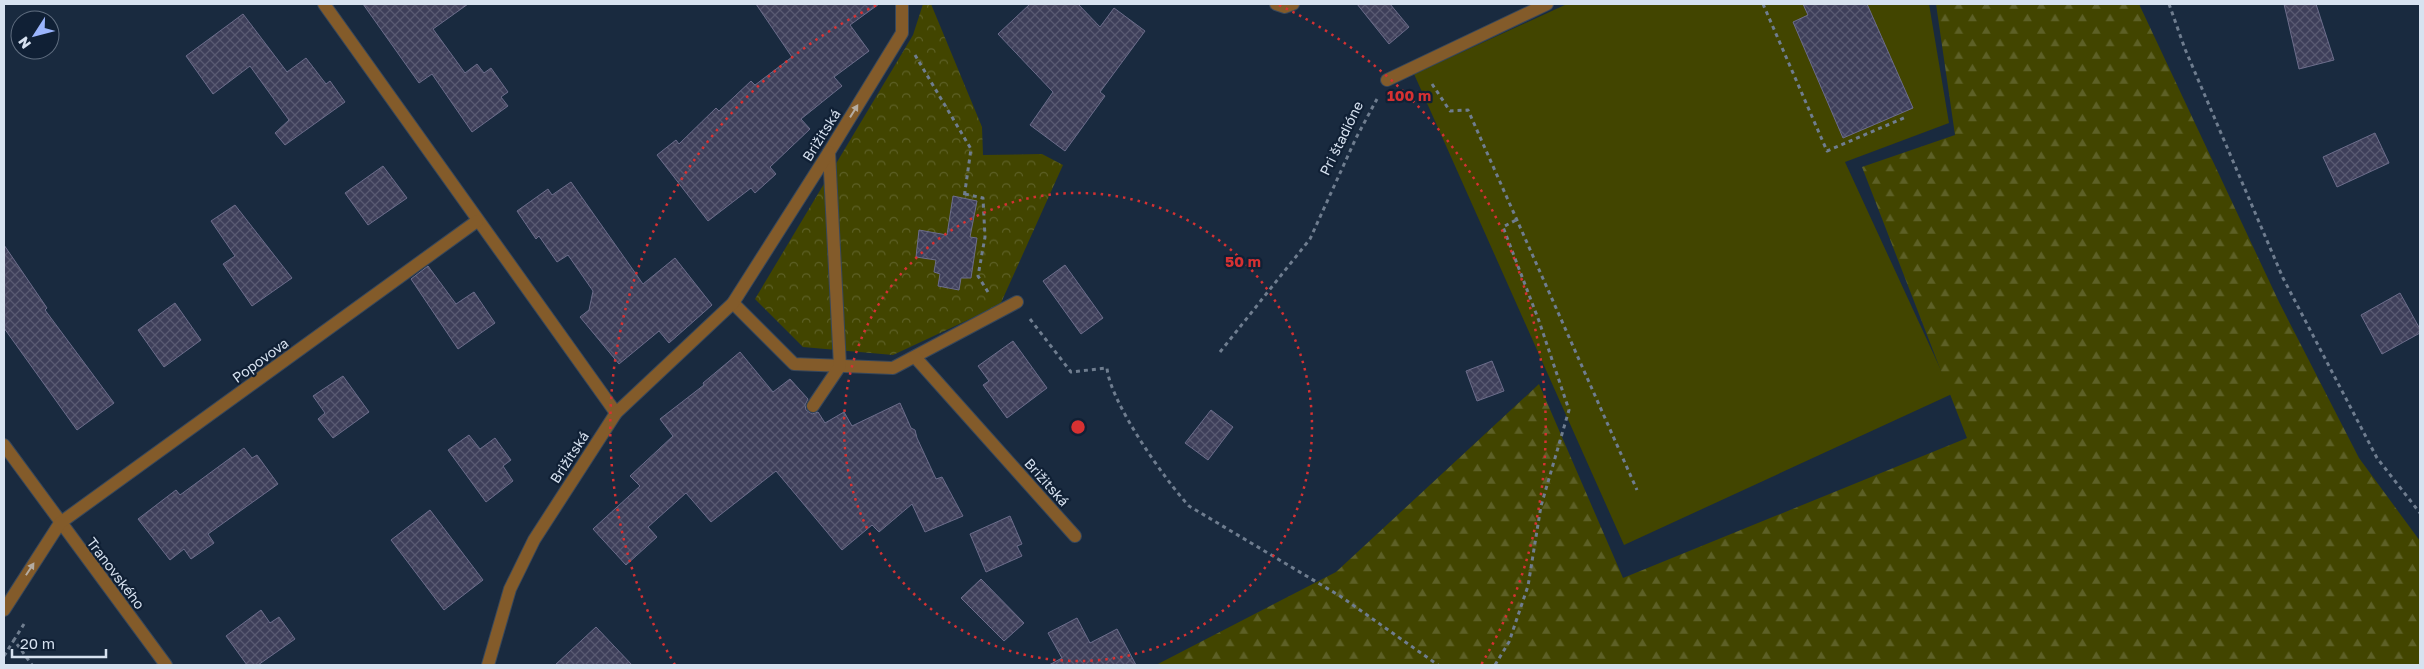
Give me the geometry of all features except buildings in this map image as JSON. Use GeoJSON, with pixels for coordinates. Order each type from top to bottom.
{"type":"FeatureCollection","features":[{"type":"Feature","properties":{"kind":"street"},"geometry":{"type":"LineString","coordinates":[[324,4],[477,221],[616,412]]}},
{"type":"Feature","properties":{"kind":"street"},"geometry":{"type":"LineString","coordinates":[[902,4],[902,33]]}},
{"type":"Feature","properties":{"kind":"street"},"geometry":{"type":"LineString","coordinates":[[1276,4],[1285,7],[1293,4]]}},
{"type":"Feature","properties":{"kind":"street"},"geometry":{"type":"LineString","coordinates":[[1386,80],[1547,4]]}},
{"type":"Feature","properties":{"kind":"street","name":"Brižitská"},"geometry":{"type":"LineString","coordinates":[[488,665],[510,589],[534,540],[616,412],[733,303],[902,33]]}},
{"type":"Feature","properties":{"kind":"street"},"geometry":{"type":"LineString","coordinates":[[813,406],[840,366],[829,152]]}},
{"type":"Feature","properties":{"kind":"street","name":"Popovova"},"geometry":{"type":"LineString","coordinates":[[60,523],[477,221]]}},
{"type":"Feature","properties":{"kind":"street"},"geometry":{"type":"LineString","coordinates":[[733,303],[794,364],[893,368],[1016,302]]}},
{"type":"Feature","properties":{"kind":"street","name":"Brižitská"},"geometry":{"type":"LineString","coordinates":[[915,357],[1075,536]]}},
{"type":"Feature","properties":{"kind":"street","name":"Tranovského"},"geometry":{"type":"LineString","coordinates":[[4,445],[166,665]]}},
{"type":"Feature","properties":{"kind":"street"},"geometry":{"type":"LineString","coordinates":[[4,610],[60,523]]}},
{"type":"Feature","properties":{"kind":"path"},"geometry":{"type":"LineString","coordinates":[[1763,4],[1827,151],[1906,117]]}},
{"type":"Feature","properties":{"kind":"path"},"geometry":{"type":"LineString","coordinates":[[2169,4],[2185,49],[2283,278],[2378,458],[2420,513]]}},
{"type":"Feature","properties":{"kind":"path"},"geometry":{"type":"LineString","coordinates":[[902,33],[972,149],[965,196],[983,198],[985,237],[978,276],[993,298],[1016,302],[1071,372],[1107,368],[1108,381],[1124,412],[1171,487],[1189,506],[1340,596],[1438,665]]}},
{"type":"Feature","properties":{"kind":"path"},"geometry":{"type":"LineString","coordinates":[[1419,65],[1450,111],[1468,110],[1637,490]]}},
{"type":"Feature","properties":{"kind":"path","name":"Pri štadióne"},"geometry":{"type":"LineString","coordinates":[[1220,352],[1310,239],[1356,138],[1386,80]]}},
{"type":"Feature","properties":{"kind":"path"},"geometry":{"type":"LineString","coordinates":[[1495,665],[1509,642],[1528,586],[1541,506],[1569,410],[1539,321],[1503,227],[1516,220]]}},
{"type":"Feature","properties":{"kind":"path"},"geometry":{"type":"LineString","coordinates":[[4,656],[28,617]]}},
{"type":"Feature","properties":{"kind":"path"},"geometry":{"type":"LineString","coordinates":[[14,640],[32,665]]}},
{"type":"Feature","properties":{"kind":"green space"},"geometry":{"type":"Polygon","coordinates":[[[923,4],[931,4],[982,127],[983,155],[1042,154],[1063,165],[1000,305],[893,355],[803,347],[755,299],[913,35],[923,4]]]}},
{"type":"Feature","properties":{"kind":"green space"},"geometry":{"type":"Polygon","coordinates":[[[1567,4],[1929,4],[1949,123],[1845,162],[1952,394],[1624,545],[1414,74],[1567,4]]]}},
{"type":"Feature","properties":{"kind":"green space"},"geometry":{"type":"Polygon","coordinates":[[[1936,4],[2139,4],[2279,302],[2359,458],[2420,541],[2420,665],[1156,665],[1336,572],[1539,384],[1623,578],[1967,438],[1862,167],[1955,135],[1936,4]]]}}]}
